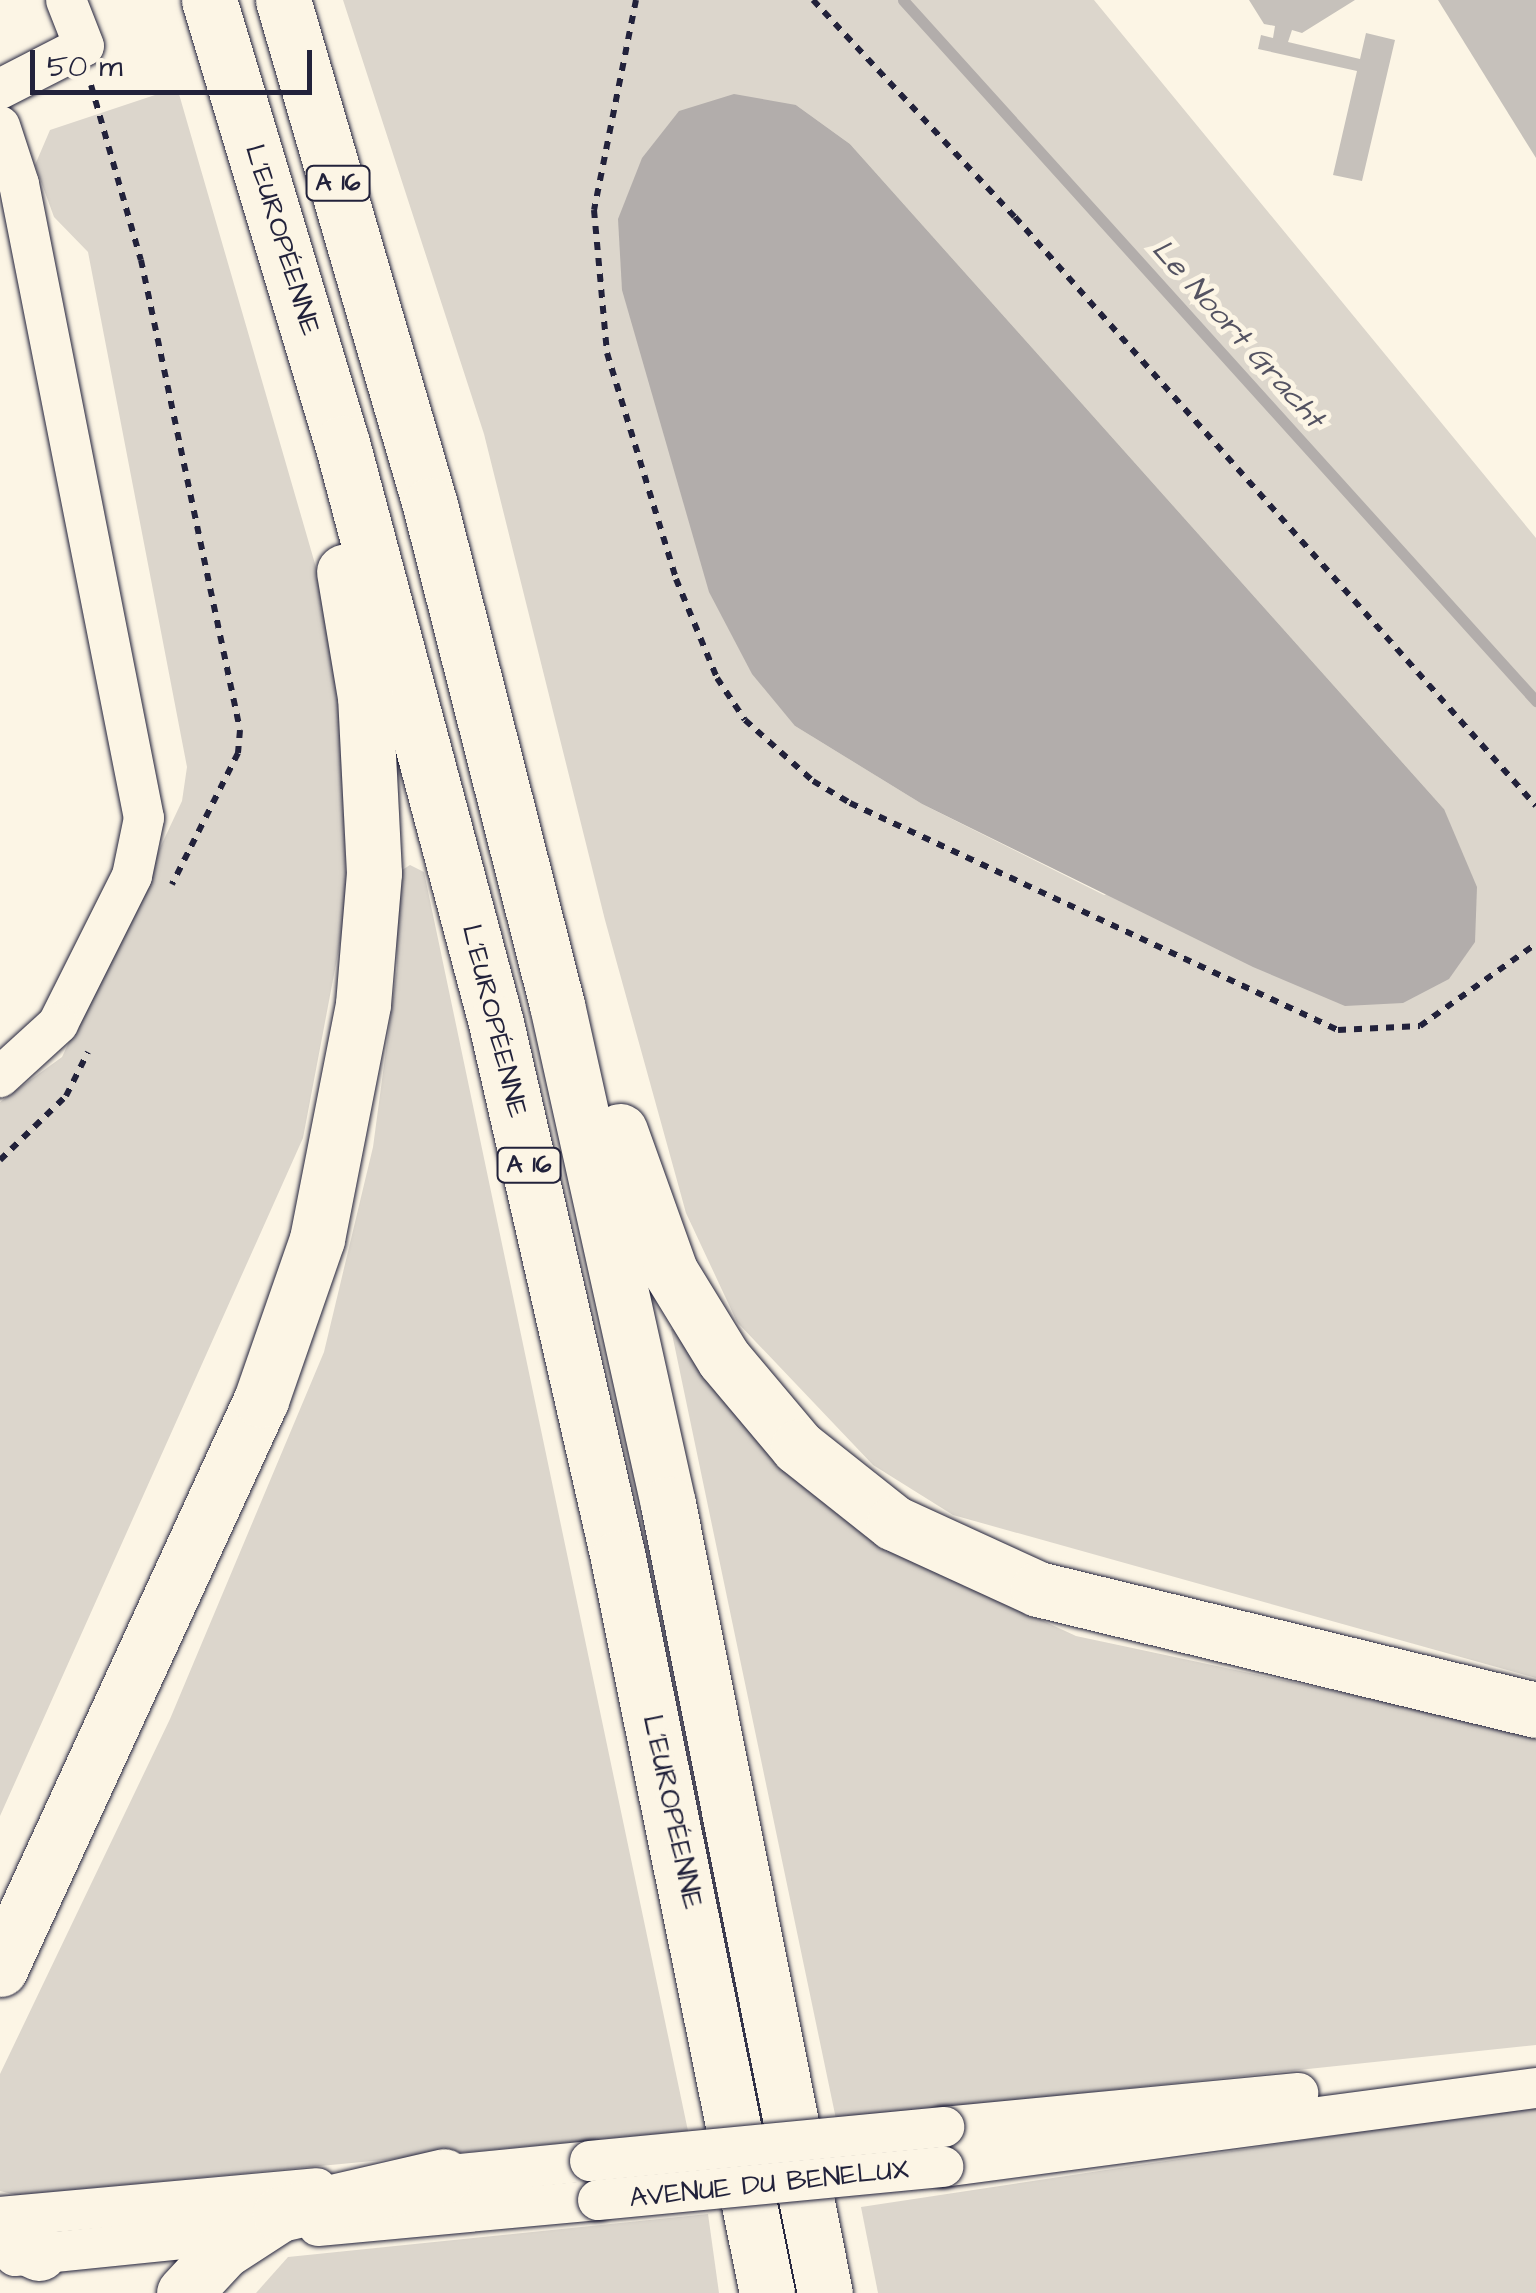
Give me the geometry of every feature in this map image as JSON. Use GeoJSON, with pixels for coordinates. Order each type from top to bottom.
{"type":"FeatureCollection","features":[{"type":"Feature","properties":{"kind":"highway","name":"L'EUROPÉENNE"},"geometry":{"type":"LineString","coordinates":[[209,0],[346,458],[496,1022],[618,1558],[768,2293]]}},
{"type":"Feature","properties":{"kind":"highway","name":"L'EUROPÉENNE"},"geometry":{"type":"LineString","coordinates":[[283,0],[390,366],[506,794],[590,1146],[734,1822],[825,2293]]}},
{"type":"Feature","properties":{"kind":"highway"},"geometry":{"type":"LineString","coordinates":[[0,1969],[268,1383],[307,1272],[342,1126],[372,916],[366,697],[345,575],[286,343],[225,52]]}},
{"type":"Feature","properties":{"kind":"highway"},"geometry":{"type":"LineString","coordinates":[[390,366],[565,921],[646,1214],[684,1297],[772,1419],[843,1488],[894,1524],[1006,1578],[1536,1710]]}},
{"type":"Feature","properties":{"kind":"highway"},"geometry":{"type":"LineString","coordinates":[[0,1895],[288,1269],[342,1126]]}},
{"type":"Feature","properties":{"kind":"highway"},"geometry":{"type":"LineString","coordinates":[[184,2293],[246,2233],[299,2206],[444,2176]]}},
{"type":"Feature","properties":{"kind":"street"},"geometry":{"type":"LineString","coordinates":[[0,89],[84,46],[66,0]]}},
{"type":"Feature","properties":{"kind":"street"},"geometry":{"type":"LineString","coordinates":[[0,126],[19,184],[144,818],[132,876],[58,1024],[0,1077]]}},
{"type":"Feature","properties":{"kind":"street","name":"AVENUE DU BENELUX"},"geometry":{"type":"LineString","coordinates":[[13,2249],[246,2233],[598,2200],[944,2147],[1536,2069]]}},
{"type":"Feature","properties":{"kind":"street","name":"AVENUE DU BENELUX"},"geometry":{"type":"LineString","coordinates":[[0,2217],[590,2161],[944,2147],[1536,2088]]}},
{"type":"Feature","properties":{"kind":"path"},"geometry":{"type":"LineString","coordinates":[[636,0],[594,210],[607,354],[676,579],[716,678],[745,720],[813,780],[850,803],[1338,1030],[1420,1026],[1536,944]]}},
{"type":"Feature","properties":{"kind":"path"},"geometry":{"type":"LineString","coordinates":[[813,0],[1028,232],[1536,806]]}},
{"type":"Feature","properties":{"kind":"path"},"geometry":{"type":"LineString","coordinates":[[84,46],[141,260],[240,730],[238,753],[170,890]]}},
{"type":"Feature","properties":{"kind":"path"},"geometry":{"type":"LineString","coordinates":[[0,1160],[66,1096],[92,1042]]}},
{"type":"Feature","properties":{"kind":"shaded area"},"geometry":{"type":"Polygon","coordinates":[[[343,0],[1094,0],[1536,538],[1536,1678],[953,1515],[873,1465],[737,1322],[686,1213],[605,920],[484,434],[343,0]],[[796,105],[795,726],[922,804],[1104,895],[1444,809],[850,144],[796,105]]]}},
{"type":"Feature","properties":{"kind":"shaded area"},"geometry":{"type":"Polygon","coordinates":[[[158,94],[179,94],[324,595],[341,731],[347,906],[303,1138],[0,1816],[0,1102],[62,1057],[182,801],[187,767],[88,252],[54,217],[35,165],[50,130],[158,94]]]}},
{"type":"Feature","properties":{"kind":"shaded area"},"geometry":{"type":"Polygon","coordinates":[[[734,94],[796,105],[850,144],[1444,809],[1477,887],[1475,942],[1449,979],[1403,1003],[1345,1006],[1253,967],[922,804],[795,726],[752,674],[709,592],[622,290],[618,219],[642,158],[679,111],[734,94]]]}},
{"type":"Feature","properties":{"kind":"shaded area"},"geometry":{"type":"Polygon","coordinates":[[[410,865],[424,872],[688,2131],[16,2195],[0,2191],[0,2074],[170,1719],[324,1352],[373,1147],[397,968],[399,872],[410,865]]]}},
{"type":"Feature","properties":{"kind":"shaded area"},"geometry":{"type":"Polygon","coordinates":[[[680,1328],[946,1576],[1076,1636],[1536,1734],[1536,2045],[836,2119],[671,1329],[680,1328]]]}},
{"type":"Feature","properties":{"kind":"shaded area"},"geometry":{"type":"Polygon","coordinates":[[[1536,2105],[1536,2293],[878,2293],[861,2207],[1536,2105]]]}},
{"type":"Feature","properties":{"kind":"shaded area"},"geometry":{"type":"Polygon","coordinates":[[[708,2214],[719,2293],[256,2293],[288,2257],[708,2214]]]}},
{"type":"Feature","properties":{"kind":"building"},"geometry":{"type":"Polygon","coordinates":[[[1249,0],[1355,0],[1302,33],[1292,30],[1288,42],[1360,59],[1366,33],[1395,40],[1362,181],[1333,175],[1357,71],[1258,49],[1261,35],[1273,38],[1275,26],[1264,24],[1249,0]]]}},
{"type":"Feature","properties":{"kind":"building"},"geometry":{"type":"Polygon","coordinates":[[[1438,0],[1536,0],[1536,158],[1438,0]]]}},
{"type":"Feature","properties":{"kind":"waterway","name":"Le Noort Gracht"},"geometry":{"type":"LineString","coordinates":[[903,0],[1536,701]]}}]}
